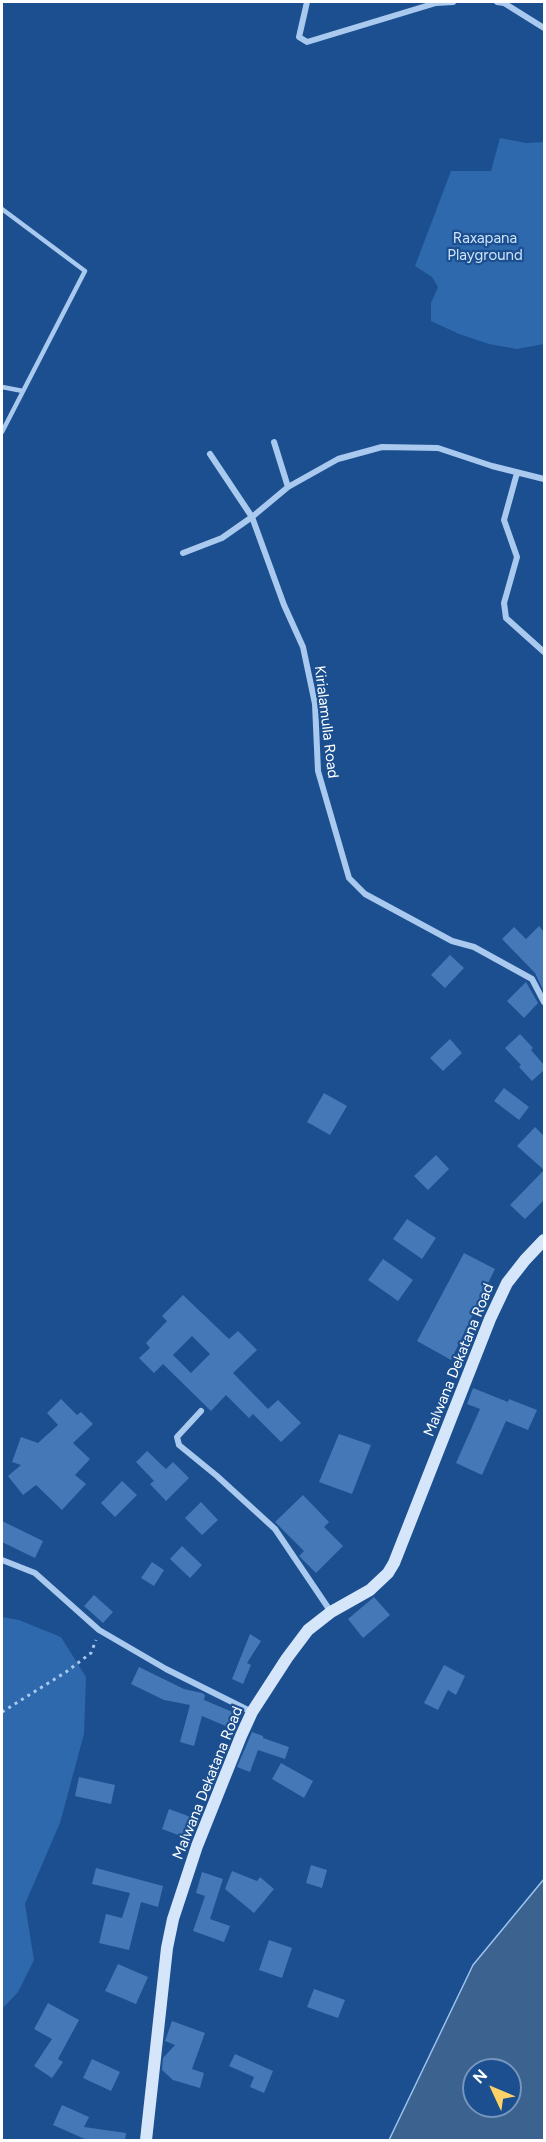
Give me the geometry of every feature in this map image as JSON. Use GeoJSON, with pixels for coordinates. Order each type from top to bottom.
{"type":"FeatureCollection","features":[{"type":"Feature","properties":{"kind":"main road","name":"Malwana Dekatana Road"},"geometry":{"type":"LineString","coordinates":[[146,2140],[166,1948],[173,1919],[197,1846],[252,1712],[308,1630],[331,1612],[370,1590],[382,1580],[394,1563],[490,1319],[507,1283],[544,1240]]}},
{"type":"Feature","properties":{"kind":"street"},"geometry":{"type":"LineString","coordinates":[[307,2],[299,37],[308,42],[436,3],[453,2]]}},
{"type":"Feature","properties":{"kind":"street"},"geometry":{"type":"LineString","coordinates":[[497,2],[504,3],[544,28]]}},
{"type":"Feature","properties":{"kind":"street"},"geometry":{"type":"LineString","coordinates":[[274,442],[288,487]]}},
{"type":"Feature","properties":{"kind":"street"},"geometry":{"type":"LineString","coordinates":[[183,553],[222,538],[288,487],[338,459],[382,447],[438,448],[517,473],[544,479]]}},
{"type":"Feature","properties":{"kind":"street","name":"Kirialamulla Road"},"geometry":{"type":"LineString","coordinates":[[210,454],[252,517],[284,605],[303,647],[315,704],[318,771],[349,878],[365,894],[452,941],[474,947],[532,979],[544,1002]]}},
{"type":"Feature","properties":{"kind":"street"},"geometry":{"type":"LineString","coordinates":[[517,473],[504,520],[517,556],[504,603],[506,618],[544,652]]}},
{"type":"Feature","properties":{"kind":"street"},"geometry":{"type":"LineString","coordinates":[[201,1411],[177,1437],[179,1445],[217,1476],[274,1529],[331,1612]]}},
{"type":"Feature","properties":{"kind":"street"},"geometry":{"type":"LineString","coordinates":[[2,1560],[36,1573],[99,1630],[166,1669],[252,1712]]}},
{"type":"Feature","properties":{"kind":"lane"},"geometry":{"type":"LineString","coordinates":[[2,209],[86,271],[2,432]]}},
{"type":"Feature","properties":{"kind":"lane"},"geometry":{"type":"LineString","coordinates":[[2,387],[23,391]]}},
{"type":"Feature","properties":{"kind":"path"},"geometry":{"type":"LineString","coordinates":[[2,1712],[66,1672],[91,1653],[99,1630]]}},
{"type":"Feature","properties":{"kind":"green space","name":"Raxapana Playground"},"geometry":{"type":"Polygon","coordinates":[[[500,138],[526,143],[544,142],[544,344],[517,349],[489,344],[431,321],[431,303],[438,287],[432,277],[415,266],[451,171],[491,171],[500,138]]]}},
{"type":"Feature","properties":{"kind":"green space"},"geometry":{"type":"Polygon","coordinates":[[[2,1617],[19,1620],[61,1637],[86,1677],[84,1734],[60,1823],[25,1904],[34,1960],[18,1992],[2,2009],[2,1617]]]}},
{"type":"Feature","properties":{"kind":"shaded area"},"geometry":{"type":"Polygon","coordinates":[[[544,1879],[544,2140],[389,2140],[473,1965],[544,1879]]]}},
{"type":"Feature","properties":{"kind":"building"},"geometry":{"type":"Polygon","coordinates":[[[539,926],[544,932],[544,992],[535,973],[502,939],[514,927],[526,939],[539,926]]]}},
{"type":"Feature","properties":{"kind":"building"},"geometry":{"type":"Polygon","coordinates":[[[450,955],[464,968],[445,988],[431,975],[450,955]]]}},
{"type":"Feature","properties":{"kind":"building"},"geometry":{"type":"Polygon","coordinates":[[[526,982],[538,1003],[524,1018],[507,1001],[526,982]]]}},
{"type":"Feature","properties":{"kind":"building"},"geometry":{"type":"Polygon","coordinates":[[[520,1034],[544,1065],[544,1070],[532,1081],[505,1048],[520,1034]]]}},
{"type":"Feature","properties":{"kind":"building"},"geometry":{"type":"Polygon","coordinates":[[[450,1039],[462,1053],[443,1071],[430,1058],[450,1039]]]}},
{"type":"Feature","properties":{"kind":"building"},"geometry":{"type":"Polygon","coordinates":[[[504,1088],[529,1107],[519,1120],[494,1101],[504,1088]]]}},
{"type":"Feature","properties":{"kind":"building"},"geometry":{"type":"Polygon","coordinates":[[[324,1093],[347,1106],[330,1135],[307,1122],[324,1093]]]}},
{"type":"Feature","properties":{"kind":"building"},"geometry":{"type":"Polygon","coordinates":[[[535,1127],[544,1136],[544,1170],[517,1146],[535,1127]]]}},
{"type":"Feature","properties":{"kind":"building"},"geometry":{"type":"Polygon","coordinates":[[[436,1155],[449,1169],[428,1190],[414,1176],[436,1155]]]}},
{"type":"Feature","properties":{"kind":"building"},"geometry":{"type":"Polygon","coordinates":[[[544,1170],[544,1200],[525,1219],[510,1205],[544,1170]]]}},
{"type":"Feature","properties":{"kind":"building"},"geometry":{"type":"Polygon","coordinates":[[[407,1219],[436,1238],[422,1259],[393,1239],[407,1219]]]}},
{"type":"Feature","properties":{"kind":"building"},"geometry":{"type":"Polygon","coordinates":[[[464,1253],[495,1269],[451,1360],[417,1341],[464,1253]]]}},
{"type":"Feature","properties":{"kind":"building"},"geometry":{"type":"Polygon","coordinates":[[[383,1259],[413,1280],[398,1301],[368,1280],[383,1259]]]}},
{"type":"Feature","properties":{"kind":"building"},"geometry":{"type":"Polygon","coordinates":[[[183,1295],[229,1339],[238,1331],[257,1350],[233,1373],[268,1409],[278,1400],[301,1423],[281,1442],[253,1414],[249,1418],[226,1395],[211,1411],[163,1364],[154,1373],[139,1358],[150,1348],[146,1343],[167,1321],[162,1316],[183,1295]],[[192,1336],[173,1355],[191,1373],[210,1354],[192,1336]]]}},
{"type":"Feature","properties":{"kind":"building"},"geometry":{"type":"Polygon","coordinates":[[[473,1388],[508,1402],[509,1399],[537,1410],[528,1430],[506,1421],[482,1475],[456,1463],[480,1409],[467,1404],[473,1388]]]}},
{"type":"Feature","properties":{"kind":"building"},"geometry":{"type":"Polygon","coordinates":[[[61,1399],[77,1415],[81,1412],[93,1424],[73,1443],[90,1459],[75,1475],[86,1484],[62,1510],[36,1485],[23,1495],[8,1476],[21,1465],[12,1462],[21,1437],[38,1443],[58,1425],[47,1413],[61,1399]]]}},
{"type":"Feature","properties":{"kind":"building"},"geometry":{"type":"Polygon","coordinates":[[[339,1434],[371,1445],[352,1494],[319,1482],[339,1434]]]}},
{"type":"Feature","properties":{"kind":"building"},"geometry":{"type":"Polygon","coordinates":[[[147,1451],[166,1469],[173,1462],[189,1478],[166,1501],[150,1484],[154,1481],[136,1462],[147,1451]]]}},
{"type":"Feature","properties":{"kind":"building"},"geometry":{"type":"Polygon","coordinates":[[[122,1481],[137,1495],[115,1517],[101,1503],[122,1481]]]}},
{"type":"Feature","properties":{"kind":"building"},"geometry":{"type":"Polygon","coordinates":[[[303,1495],[329,1522],[324,1527],[343,1546],[316,1573],[299,1556],[304,1551],[275,1522],[303,1495]]]}},
{"type":"Feature","properties":{"kind":"building"},"geometry":{"type":"Polygon","coordinates":[[[201,1502],[218,1520],[202,1535],[185,1518],[201,1502]]]}},
{"type":"Feature","properties":{"kind":"building"},"geometry":{"type":"Polygon","coordinates":[[[2,1521],[43,1541],[35,1558],[2,1542],[2,1521]]]}},
{"type":"Feature","properties":{"kind":"building"},"geometry":{"type":"Polygon","coordinates":[[[182,1546],[202,1565],[190,1578],[170,1559],[182,1546]]]}},
{"type":"Feature","properties":{"kind":"building"},"geometry":{"type":"Polygon","coordinates":[[[152,1562],[164,1570],[154,1586],[141,1578],[152,1562]]]}},
{"type":"Feature","properties":{"kind":"building"},"geometry":{"type":"Polygon","coordinates":[[[94,1595],[113,1612],[103,1623],[84,1606],[94,1595]]]}},
{"type":"Feature","properties":{"kind":"building"},"geometry":{"type":"Polygon","coordinates":[[[374,1597],[390,1615],[363,1638],[348,1619],[374,1597]]]}},
{"type":"Feature","properties":{"kind":"building"},"geometry":{"type":"Polygon","coordinates":[[[250,1634],[261,1641],[247,1663],[251,1665],[243,1684],[232,1679],[250,1634]]]}},
{"type":"Feature","properties":{"kind":"building"},"geometry":{"type":"Polygon","coordinates":[[[444,1665],[465,1676],[456,1695],[448,1690],[438,1710],[424,1703],[444,1665]]]}},
{"type":"Feature","properties":{"kind":"building"},"geometry":{"type":"Polygon","coordinates":[[[139,1667],[184,1689],[202,1693],[205,1695],[204,1700],[235,1713],[228,1727],[202,1716],[194,1746],[180,1742],[190,1705],[164,1700],[131,1684],[139,1667]]]}},
{"type":"Feature","properties":{"kind":"building"},"geometry":{"type":"Polygon","coordinates":[[[252,1732],[289,1747],[285,1759],[258,1750],[250,1772],[237,1767],[252,1732]]]}},
{"type":"Feature","properties":{"kind":"building"},"geometry":{"type":"Polygon","coordinates":[[[281,1763],[313,1781],[304,1798],[272,1779],[281,1763]]]}},
{"type":"Feature","properties":{"kind":"building"},"geometry":{"type":"Polygon","coordinates":[[[79,1777],[115,1785],[111,1804],[75,1796],[79,1777]]]}},
{"type":"Feature","properties":{"kind":"building"},"geometry":{"type":"Polygon","coordinates":[[[169,1809],[196,1819],[189,1839],[162,1829],[169,1809]]]}},
{"type":"Feature","properties":{"kind":"building"},"geometry":{"type":"Polygon","coordinates":[[[311,1865],[327,1870],[322,1888],[306,1883],[311,1865]]]}},
{"type":"Feature","properties":{"kind":"building"},"geometry":{"type":"Polygon","coordinates":[[[96,1868],[163,1886],[158,1907],[141,1902],[129,1950],[99,1943],[106,1914],[122,1918],[130,1893],[92,1884],[96,1868]]]}},
{"type":"Feature","properties":{"kind":"building"},"geometry":{"type":"Polygon","coordinates":[[[232,1871],[257,1881],[260,1877],[274,1889],[254,1913],[225,1889],[232,1871]]]}},
{"type":"Feature","properties":{"kind":"building"},"geometry":{"type":"Polygon","coordinates":[[[202,1872],[223,1879],[210,1919],[230,1926],[224,1942],[193,1931],[205,1896],[196,1893],[202,1872]]]}},
{"type":"Feature","properties":{"kind":"building"},"geometry":{"type":"Polygon","coordinates":[[[269,1940],[292,1948],[282,1978],[259,1970],[269,1940]]]}},
{"type":"Feature","properties":{"kind":"building"},"geometry":{"type":"Polygon","coordinates":[[[118,1964],[148,1977],[136,2004],[105,1991],[118,1964]]]}},
{"type":"Feature","properties":{"kind":"building"},"geometry":{"type":"Polygon","coordinates":[[[314,1989],[345,2000],[338,2018],[307,2007],[314,1989]]]}},
{"type":"Feature","properties":{"kind":"building"},"geometry":{"type":"Polygon","coordinates":[[[48,2003],[79,2020],[58,2059],[63,2062],[52,2078],[34,2066],[52,2039],[34,2029],[48,2003]]]}},
{"type":"Feature","properties":{"kind":"building"},"geometry":{"type":"Polygon","coordinates":[[[172,2021],[205,2033],[192,2069],[204,2073],[200,2088],[173,2080],[162,2070],[163,2058],[175,2045],[165,2041],[172,2021]]]}},
{"type":"Feature","properties":{"kind":"building"},"geometry":{"type":"Polygon","coordinates":[[[235,2054],[273,2071],[264,2093],[250,2087],[254,2077],[229,2066],[235,2054]]]}},
{"type":"Feature","properties":{"kind":"building"},"geometry":{"type":"Polygon","coordinates":[[[92,2059],[120,2072],[111,2091],[83,2078],[92,2059]]]}},
{"type":"Feature","properties":{"kind":"building"},"geometry":{"type":"Polygon","coordinates":[[[62,2105],[89,2117],[84,2127],[126,2133],[125,2140],[87,2140],[53,2125],[62,2105]]]}}]}
